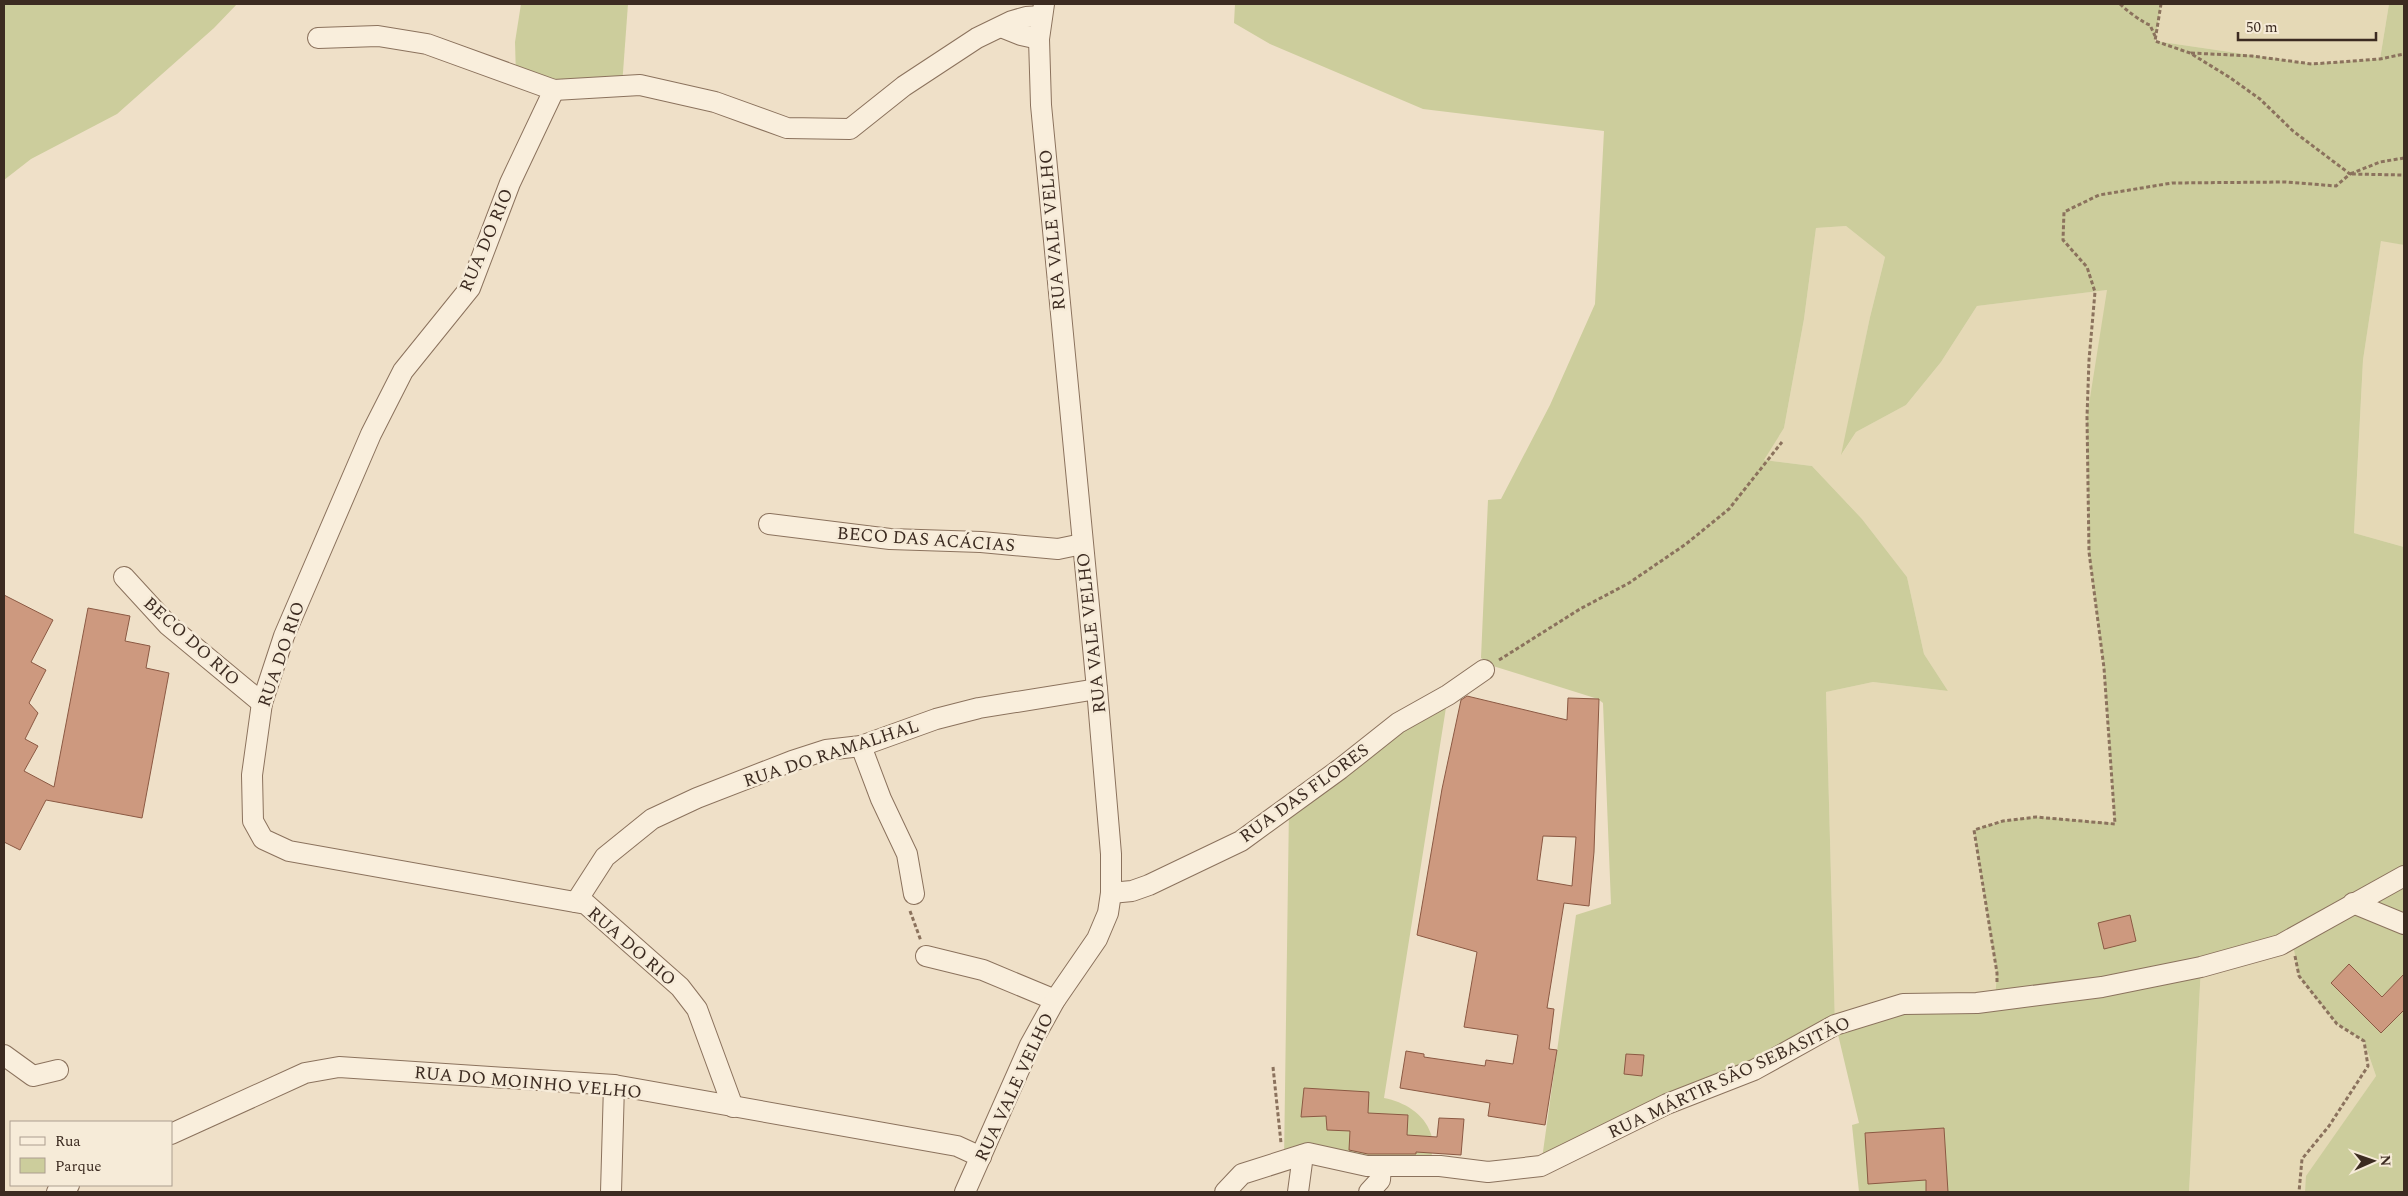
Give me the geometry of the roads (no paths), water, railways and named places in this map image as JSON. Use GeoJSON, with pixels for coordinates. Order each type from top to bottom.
{"type":"FeatureCollection","features":[{"type":"Feature","properties":{"kind":"street"},"geometry":{"type":"LineString","coordinates":[[318,38],[378,36],[427,44],[554,90],[640,85],[715,102],[787,128],[850,128],[904,86],[977,38],[1043,10]]}},
{"type":"Feature","properties":{"kind":"street","name":"RUA VALE VELHO"},"geometry":{"type":"LineString","coordinates":[[965,1192],[1030,1044],[1055,1000],[1097,939],[1108,913],[1111,893],[1111,854],[1097,689],[1041,105],[1039,39],[1043,10]]}},
{"type":"Feature","properties":{"kind":"street"},"geometry":{"type":"LineString","coordinates":[[1001,27],[1021,35],[1039,39]]}},
{"type":"Feature","properties":{"kind":"street","name":"RUA DO RIO"},"geometry":{"type":"LineString","coordinates":[[554,90],[510,183],[470,288],[403,371],[371,434],[284,636],[262,703],[252,775],[253,821],[263,839],[289,851],[586,904],[680,987],[691,1002],[696,1009],[733,1107]]}},
{"type":"Feature","properties":{"kind":"street","name":"BECO DAS ACÁCIAS"},"geometry":{"type":"LineString","coordinates":[[769,524],[890,539],[981,542],[1058,549],[1082,544]]}},
{"type":"Feature","properties":{"kind":"street","name":"BECO DO RIO"},"geometry":{"type":"LineString","coordinates":[[124,577],[168,625],[262,703]]}},
{"type":"Feature","properties":{"kind":"street","name":"RUA DAS FLORES"},"geometry":{"type":"LineString","coordinates":[[1111,893],[1132,891],[1149,885],[1240,841],[1340,769],[1398,723],[1448,695],[1484,670]]}},
{"type":"Feature","properties":{"kind":"street","name":"RUA DO RAMALHAL"},"geometry":{"type":"LineString","coordinates":[[576,902],[605,857],[652,819],[697,798],[792,761],[826,750],[861,746],[936,719],[979,708],[1097,689]]}},
{"type":"Feature","properties":{"kind":"street"},"geometry":{"type":"LineString","coordinates":[[861,746],[881,799],[907,854],[914,894]]}},
{"type":"Feature","properties":{"kind":"street","name":"RUA MÁRTIR SÃO SEBASITÃO"},"geometry":{"type":"LineString","coordinates":[[1225,1192],[1242,1174],[1308,1153],[1367,1166],[1440,1166],[1488,1172],[1541,1166],[1667,1104],[1754,1070],[1836,1025],[1903,1004],[1996,1000],[2102,987],[2201,967],[2280,945],[2404,876]]}},
{"type":"Feature","properties":{"kind":"street"},"geometry":{"type":"LineString","coordinates":[[2353,903],[2404,924]]}},
{"type":"Feature","properties":{"kind":"street"},"geometry":{"type":"LineString","coordinates":[[926,956],[983,970],[1055,1000]]}},
{"type":"Feature","properties":{"kind":"street"},"geometry":{"type":"LineString","coordinates":[[4,1055],[33,1076],[58,1070]]}},
{"type":"Feature","properties":{"kind":"street","name":"RUA DO MOINHO VELHO"},"geometry":{"type":"LineString","coordinates":[[172,1134],[305,1073],[339,1067],[614,1085],[957,1146],[981,1157]]}},
{"type":"Feature","properties":{"kind":"street"},"geometry":{"type":"LineString","coordinates":[[611,1192],[614,1085]]}},
{"type":"Feature","properties":{"kind":"street"},"geometry":{"type":"LineString","coordinates":[[1298,1192],[1303,1154]]}},
{"type":"Feature","properties":{"kind":"street"},"geometry":{"type":"LineString","coordinates":[[1369,1192],[1380,1180],[1381,1166]]}}]}
